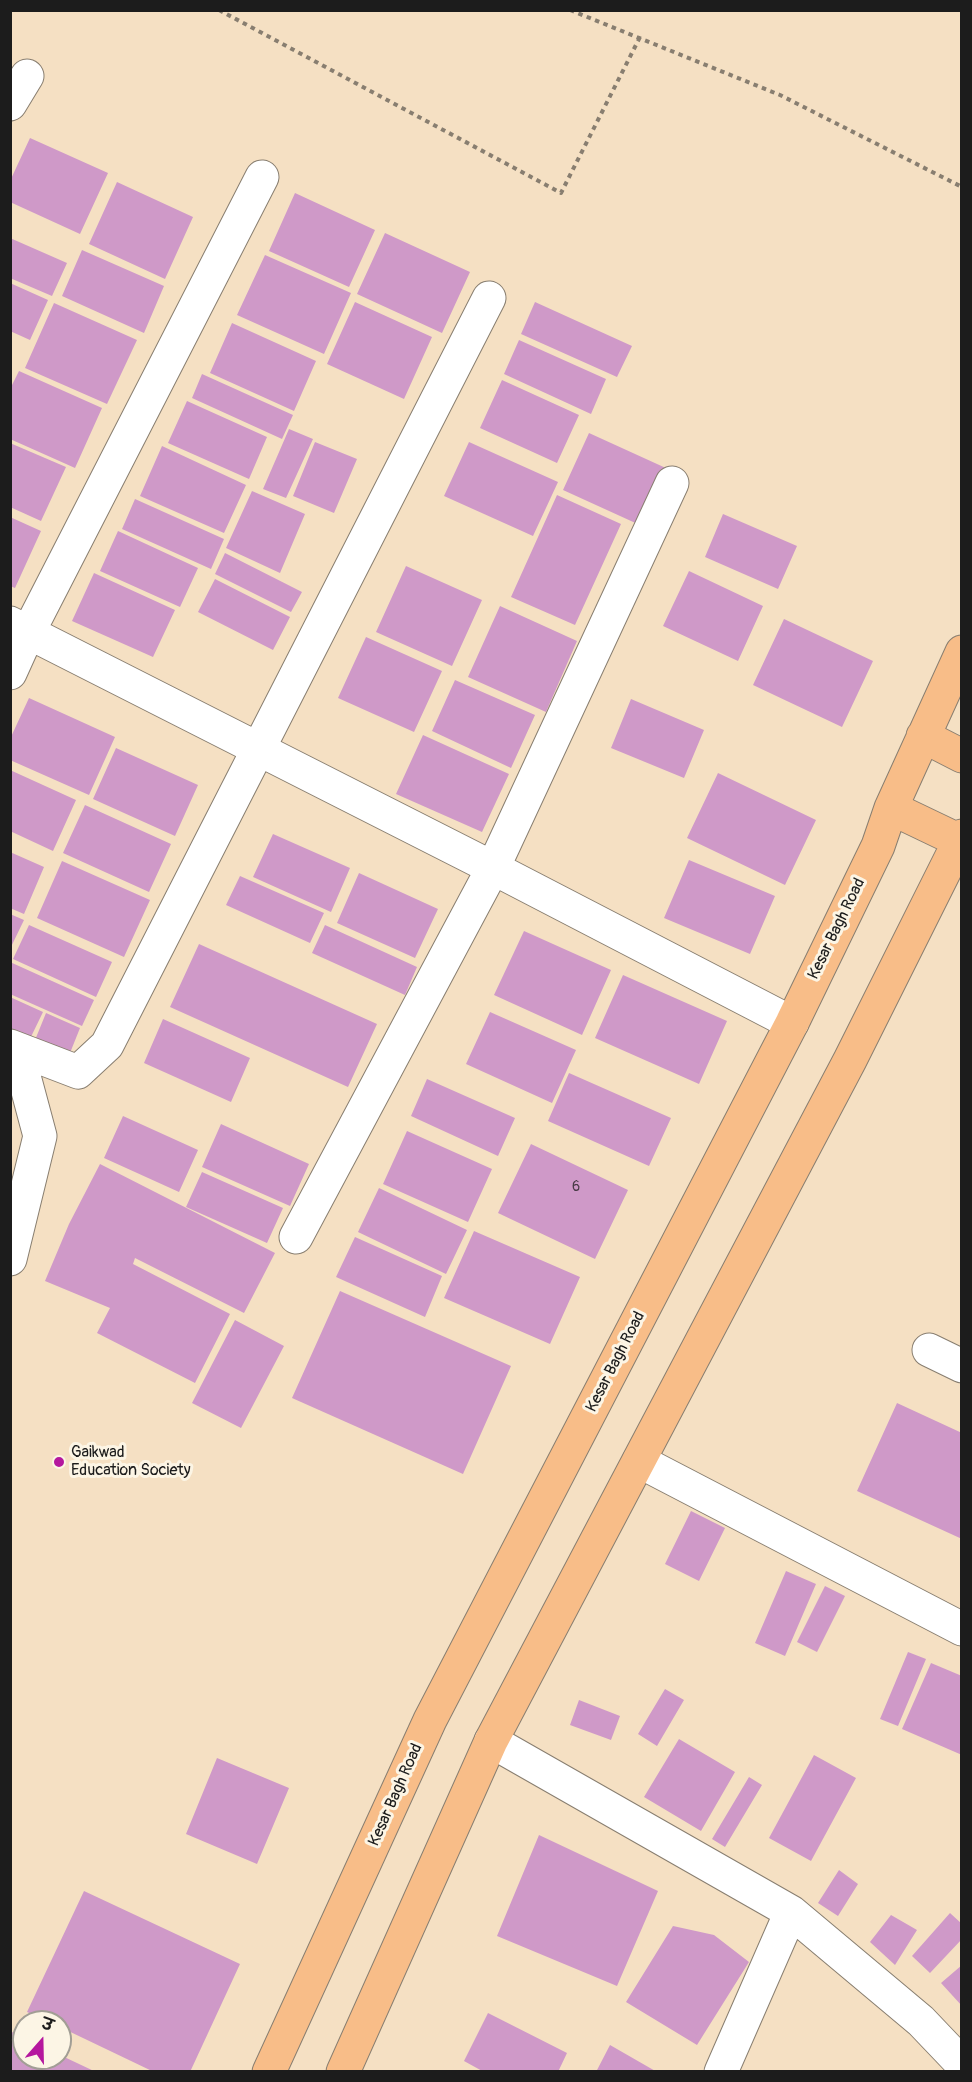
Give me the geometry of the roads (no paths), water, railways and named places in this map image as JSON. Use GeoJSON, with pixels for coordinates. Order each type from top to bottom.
{"type":"FeatureCollection","features":[{"type":"Feature","properties":{"kind":"main road","name":"Kesar Bagh Road"},"geometry":{"type":"LineString","coordinates":[[269,2072],[430,1720],[792,1023],[878,846],[891,808],[962,652]]}},
{"type":"Feature","properties":{"kind":"main road"},"geometry":{"type":"LineString","coordinates":[[923,736],[962,756]]}},
{"type":"Feature","properties":{"kind":"main road"},"geometry":{"type":"LineString","coordinates":[[344,2072],[492,1741],[850,1060],[961,839],[891,808]]}},
{"type":"Feature","properties":{"kind":"street"},"geometry":{"type":"LineString","coordinates":[[10,104],[27,76]]}},
{"type":"Feature","properties":{"kind":"street"},"geometry":{"type":"LineString","coordinates":[[10,673],[20,627],[262,177]]}},
{"type":"Feature","properties":{"kind":"street"},"geometry":{"type":"LineString","coordinates":[[14,1048],[78,1072],[107,1045],[489,298]]}},
{"type":"Feature","properties":{"kind":"street"},"geometry":{"type":"LineString","coordinates":[[296,1237],[493,868],[672,483]]}},
{"type":"Feature","properties":{"kind":"street"},"geometry":{"type":"LineString","coordinates":[[20,627],[792,1023]]}},
{"type":"Feature","properties":{"kind":"street"},"geometry":{"type":"LineString","coordinates":[[10,1259],[40,1136],[14,1048]]}},
{"type":"Feature","properties":{"kind":"street"},"geometry":{"type":"LineString","coordinates":[[929,1350],[962,1366]]}},
{"type":"Feature","properties":{"kind":"street"},"geometry":{"type":"LineString","coordinates":[[639,1461],[962,1629]]}},
{"type":"Feature","properties":{"kind":"street"},"geometry":{"type":"LineString","coordinates":[[492,1741],[791,1912],[921,2021],[962,2064]]}},
{"type":"Feature","properties":{"kind":"street"},"geometry":{"type":"LineString","coordinates":[[721,2072],[791,1912]]}},
{"type":"Feature","properties":{"kind":"place","name":"Gaikwad Education Society"},"geometry":{"type":"Point","coordinates":[59,1462]}}]}
